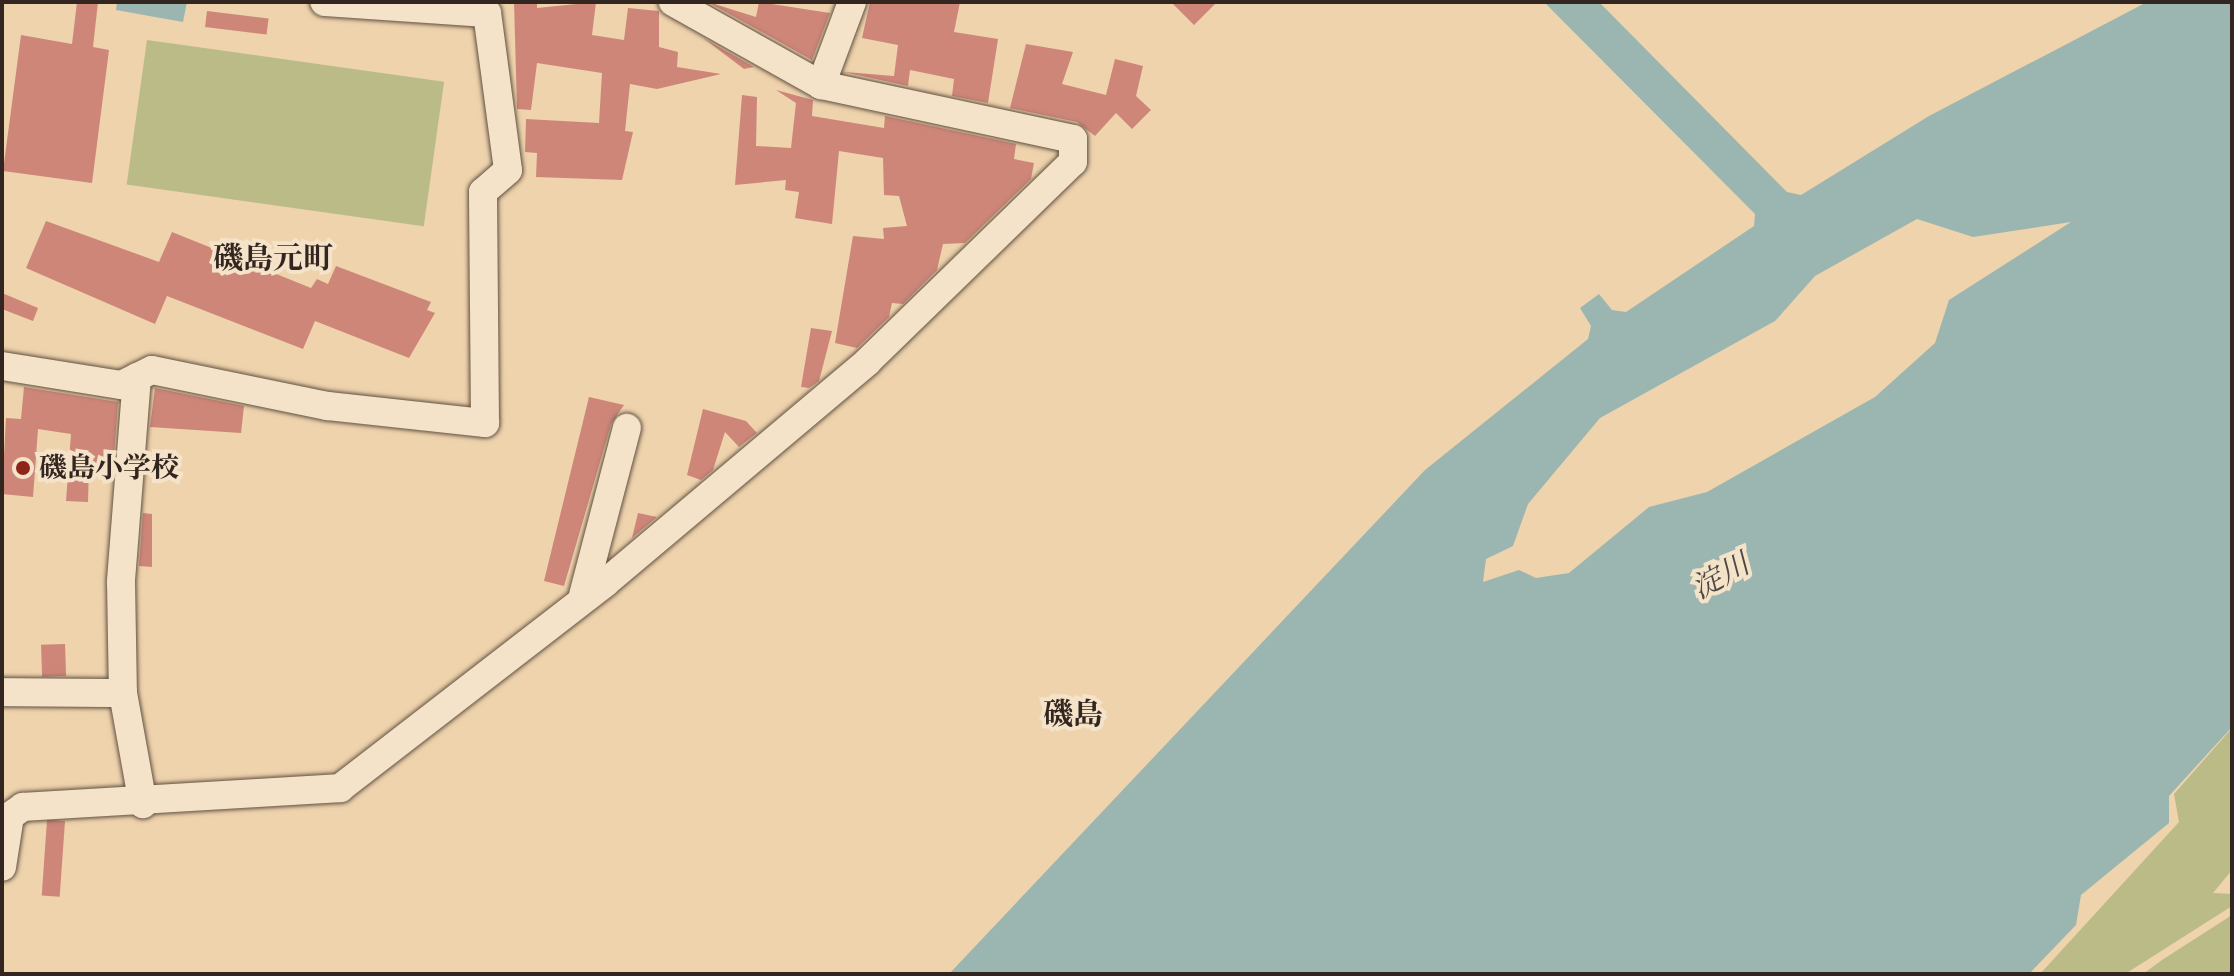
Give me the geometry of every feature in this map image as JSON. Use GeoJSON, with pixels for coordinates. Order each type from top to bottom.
{"type":"FeatureCollection","features":[{"type":"Feature","properties":{"kind":"street"},"geometry":{"type":"LineString","coordinates":[[2,366],[121,385],[152,370],[328,406],[485,423],[483,192],[508,170],[492,8],[324,2]]}},
{"type":"Feature","properties":{"kind":"street"},"geometry":{"type":"LineString","coordinates":[[2,867],[10,816],[23,807],[143,804],[340,788],[582,599],[867,362],[1073,162],[1073,139],[821,85],[673,2]]}},
{"type":"Feature","properties":{"kind":"street"},"geometry":{"type":"LineString","coordinates":[[821,85],[852,2]]}},
{"type":"Feature","properties":{"kind":"street"},"geometry":{"type":"LineString","coordinates":[[137,377],[121,582],[123,693],[143,804]]}},
{"type":"Feature","properties":{"kind":"street"},"geometry":{"type":"LineString","coordinates":[[582,599],[627,428]]}},
{"type":"Feature","properties":{"kind":"street"},"geometry":{"type":"LineString","coordinates":[[2,692],[123,693]]}},
{"type":"Feature","properties":{"kind":"green space"},"geometry":{"type":"Polygon","coordinates":[[[147,40],[444,82],[424,226],[127,185],[147,40]]]}},
{"type":"Feature","properties":{"kind":"green space"},"geometry":{"type":"Polygon","coordinates":[[[2232,728],[2232,870],[2213,893],[2232,894],[2232,906],[2125,974],[2040,974],[2179,822],[2174,794],[2232,728]]]}},
{"type":"Feature","properties":{"kind":"green space"},"geometry":{"type":"Polygon","coordinates":[[[2232,915],[2232,974],[2143,974],[2162,960],[2232,915]]]}},
{"type":"Feature","properties":{"kind":"water"},"geometry":{"type":"Polygon","coordinates":[[[117,2],[187,2],[183,22],[116,10],[117,2]]]}},
{"type":"Feature","properties":{"kind":"water","name":"淀川"},"geometry":{"type":"Polygon","coordinates":[[[1544,2],[1599,2],[1787,192],[1801,195],[1929,116],[2147,2],[2232,2],[2232,727],[2169,796],[2169,823],[2081,895],[2076,925],[2029,974],[949,974],[1425,470],[1588,339],[1591,326],[1580,308],[1599,294],[1612,310],[1626,312],[1754,226],[1755,214],[1544,2]],[[1917,219],[1815,276],[1775,321],[1600,418],[1528,504],[1513,546],[1486,559],[1483,582],[1519,570],[1536,578],[1569,573],[1649,507],[1707,492],[1875,397],[1935,343],[1949,300],[2071,222],[1973,237],[1917,219]]]}},
{"type":"Feature","properties":{"kind":"building"},"geometry":{"type":"Polygon","coordinates":[[[77,2],[98,2],[93,47],[109,50],[92,183],[3,171],[21,35],[72,44],[77,2]]]}},
{"type":"Feature","properties":{"kind":"building"},"geometry":{"type":"Polygon","coordinates":[[[514,2],[537,2],[537,8],[596,2],[592,35],[624,40],[628,8],[659,11],[659,47],[678,52],[677,67],[721,74],[657,89],[630,84],[625,131],[633,132],[622,180],[536,177],[537,153],[525,152],[526,119],[599,123],[602,73],[537,63],[531,110],[517,109],[514,2]]]}},
{"type":"Feature","properties":{"kind":"building"},"geometry":{"type":"Polygon","coordinates":[[[708,2],[756,17],[759,2],[830,13],[812,60],[708,2]]]}},
{"type":"Feature","properties":{"kind":"building"},"geometry":{"type":"Polygon","coordinates":[[[870,2],[960,2],[954,32],[998,39],[988,103],[952,96],[954,79],[910,70],[908,86],[844,72],[894,76],[898,45],[862,38],[870,2]]]}},
{"type":"Feature","properties":{"kind":"building"},"geometry":{"type":"Polygon","coordinates":[[[1171,2],[1217,2],[1194,25],[1171,2]]]}},
{"type":"Feature","properties":{"kind":"building"},"geometry":{"type":"Polygon","coordinates":[[[207,11],[269,19],[267,34],[205,27],[207,11]]]}},
{"type":"Feature","properties":{"kind":"building"},"geometry":{"type":"Polygon","coordinates":[[[703,38],[754,67],[744,69],[703,38]]]}},
{"type":"Feature","properties":{"kind":"building"},"geometry":{"type":"Polygon","coordinates":[[[1026,44],[1073,52],[1062,84],[1106,95],[1115,59],[1143,66],[1136,96],[1151,110],[1132,129],[1116,113],[1095,136],[1077,122],[1010,108],[1026,44]]]}},
{"type":"Feature","properties":{"kind":"building"},"geometry":{"type":"Polygon","coordinates":[[[776,90],[813,100],[812,116],[884,128],[885,116],[1016,144],[1014,159],[1034,163],[1031,179],[965,243],[943,244],[937,270],[903,304],[892,303],[889,317],[857,348],[835,343],[853,236],[884,239],[883,228],[907,226],[899,196],[884,195],[883,158],[839,151],[832,224],[795,218],[799,192],[785,190],[786,180],[735,185],[742,95],[757,97],[756,146],[791,148],[796,103],[776,90]]]}},
{"type":"Feature","properties":{"kind":"building"},"geometry":{"type":"Polygon","coordinates":[[[46,221],[159,262],[172,232],[311,288],[317,279],[328,284],[336,266],[431,302],[427,310],[435,313],[409,358],[315,321],[303,349],[167,296],[155,324],[26,268],[46,221]]]}},
{"type":"Feature","properties":{"kind":"building"},"geometry":{"type":"Polygon","coordinates":[[[2,293],[38,308],[33,321],[2,309],[2,293]]]}},
{"type":"Feature","properties":{"kind":"building"},"geometry":{"type":"Polygon","coordinates":[[[811,328],[832,331],[819,381],[809,388],[801,387],[811,328]]]}},
{"type":"Feature","properties":{"kind":"building"},"geometry":{"type":"Polygon","coordinates":[[[24,387],[118,402],[113,468],[89,465],[88,502],[66,501],[71,434],[38,429],[33,497],[2,494],[6,418],[21,419],[24,387]]]}},
{"type":"Feature","properties":{"kind":"building"},"geometry":{"type":"Polygon","coordinates":[[[155,388],[244,406],[241,433],[150,427],[155,388]]]}},
{"type":"Feature","properties":{"kind":"building"},"geometry":{"type":"Polygon","coordinates":[[[589,397],[624,405],[611,424],[564,586],[544,581],[589,397]]]}},
{"type":"Feature","properties":{"kind":"building"},"geometry":{"type":"Polygon","coordinates":[[[703,409],[746,421],[757,433],[739,447],[725,432],[713,470],[701,480],[687,475],[703,409]]]}},
{"type":"Feature","properties":{"kind":"building"},"geometry":{"type":"Polygon","coordinates":[[[143,513],[152,514],[152,567],[139,566],[143,513]]]}},
{"type":"Feature","properties":{"kind":"building"},"geometry":{"type":"Polygon","coordinates":[[[638,513],[657,517],[632,538],[638,513]]]}},
{"type":"Feature","properties":{"kind":"building"},"geometry":{"type":"Polygon","coordinates":[[[65,644],[66,676],[42,677],[41,645],[65,644]]]}},
{"type":"Feature","properties":{"kind":"building"},"geometry":{"type":"Polygon","coordinates":[[[47,820],[65,821],[60,897],[42,896],[47,820]]]}},
{"type":"Feature","properties":{"kind":"place","name":"磯島小学校"},"geometry":{"type":"Point","coordinates":[23,468]}},
{"type":"Feature","properties":{"kind":"district","name":"磯島元町"},"geometry":{"type":"Point","coordinates":[273,259]}},
{"type":"Feature","properties":{"kind":"district","name":"磯島"},"geometry":{"type":"Point","coordinates":[1073,715]}}]}
